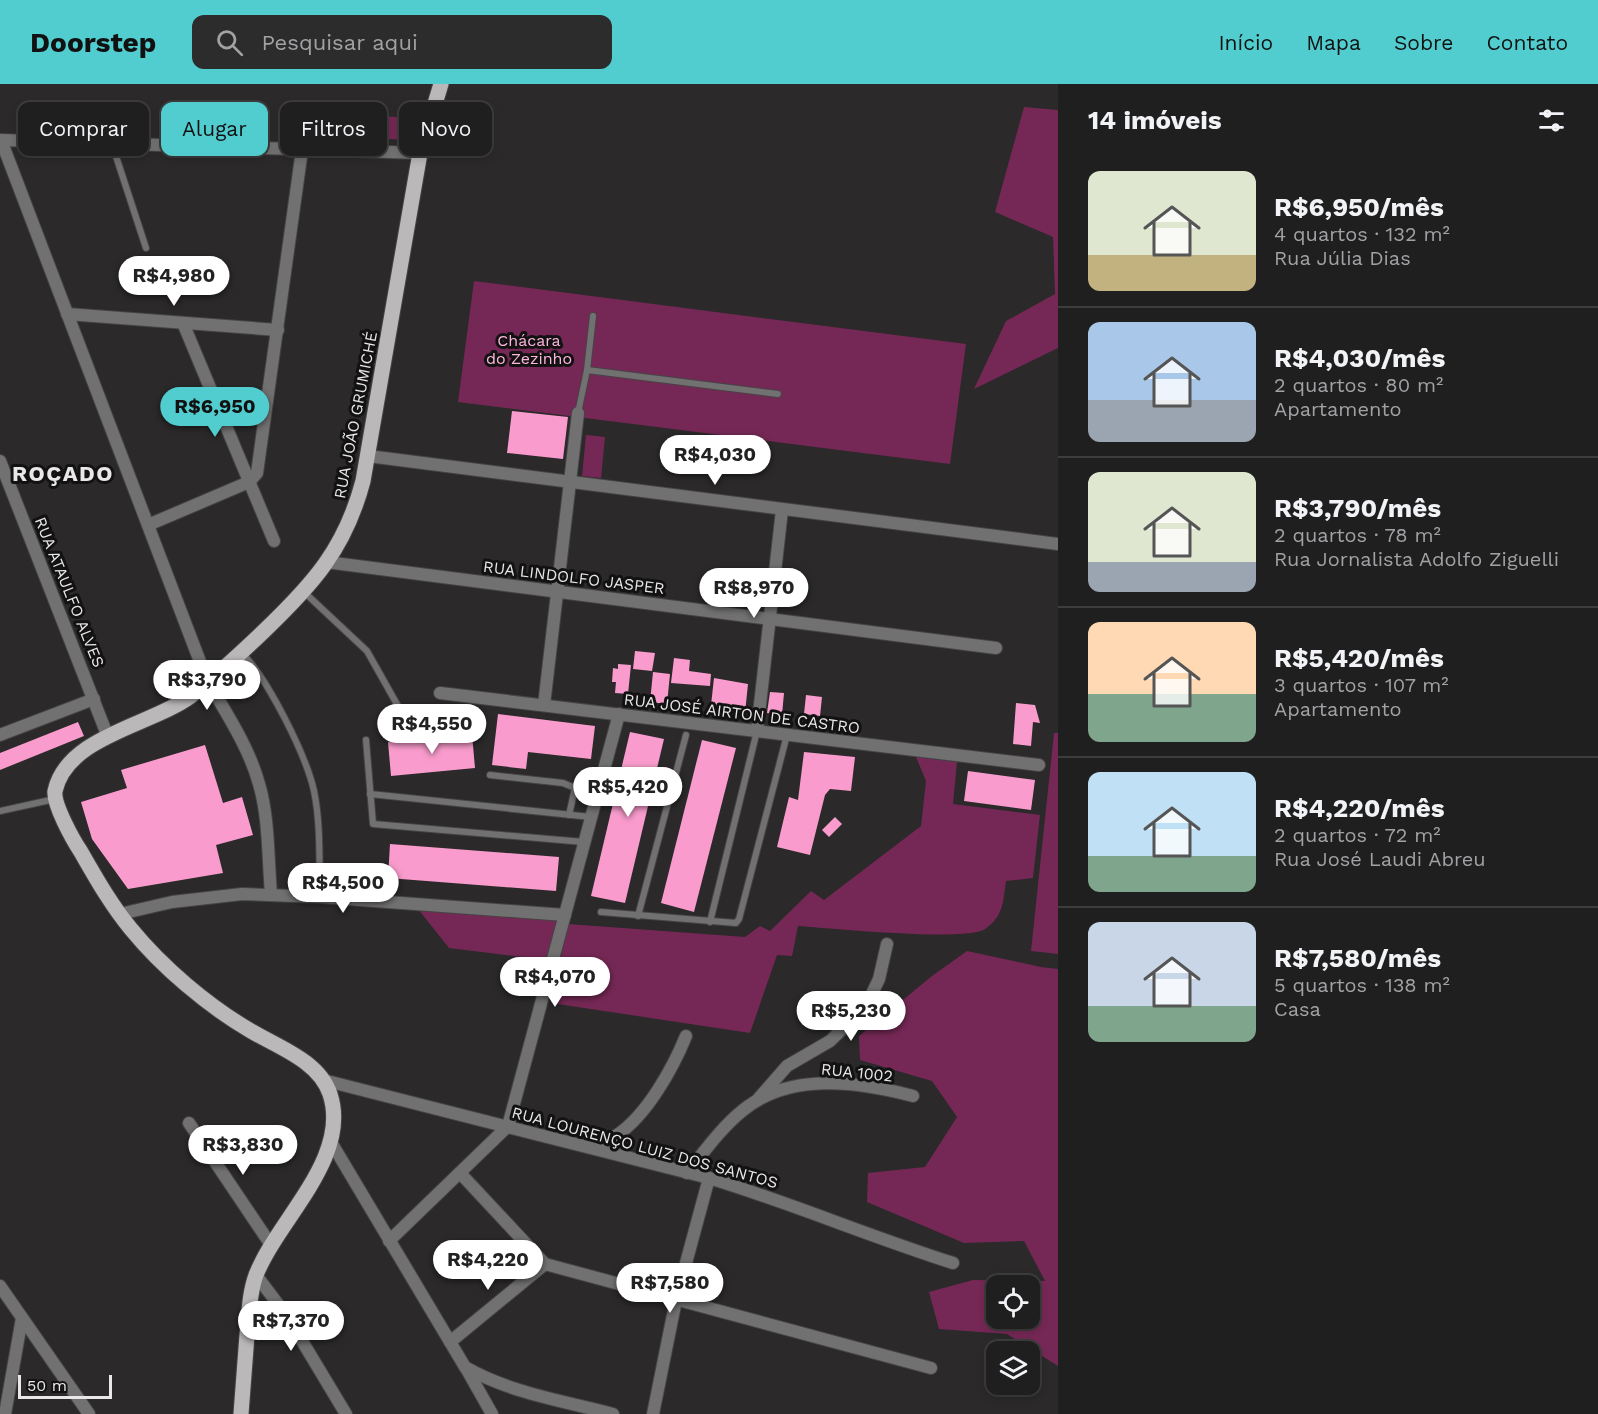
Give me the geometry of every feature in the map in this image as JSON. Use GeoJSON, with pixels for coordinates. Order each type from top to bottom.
{"type":"FeatureCollection","features":[{"type":"Feature","properties":{"kind":"main road","name":"RUA JOÃO GRUMICHÉ"},"geometry":{"type":"LineString","coordinates":[[436,102],[441,84]]}},
{"type":"Feature","properties":{"kind":"main road","name":"RUA JOÃO GRUMICHÉ"},"geometry":{"type":"LineString","coordinates":[[55,799],[56,790],[71,762],[90,746],[168,710],[190,696],[242,652],[304,592],[335,550],[351,518],[368,456],[419,156]]}},
{"type":"Feature","properties":{"kind":"main road"},"geometry":{"type":"LineString","coordinates":[[55,799],[75,843],[120,914],[151,951],[220,1011],[302,1060],[316,1071],[323,1080],[333,1105],[331,1142],[310,1184],[271,1245],[256,1275],[250,1305],[241,1414]]}},
{"type":"Feature","properties":{"kind":"street"},"geometry":{"type":"LineString","coordinates":[[18,141],[1,140],[207,680],[245,749],[259,783],[263,799],[271,894]]}},
{"type":"Feature","properties":{"kind":"street"},"geometry":{"type":"LineString","coordinates":[[149,145],[280,149]]}},
{"type":"Feature","properties":{"kind":"street"},"geometry":{"type":"LineString","coordinates":[[148,525],[249,482],[257,472],[301,156]]}},
{"type":"Feature","properties":{"kind":"street"},"geometry":{"type":"LineString","coordinates":[[67,314],[278,330]]}},
{"type":"Feature","properties":{"kind":"street"},"geometry":{"type":"LineString","coordinates":[[183,323],[274,541]]}},
{"type":"Feature","properties":{"kind":"street"},"geometry":{"type":"LineString","coordinates":[[544,705],[578,413]]}},
{"type":"Feature","properties":{"kind":"street"},"geometry":{"type":"LineString","coordinates":[[368,456],[1058,544]]}},
{"type":"Feature","properties":{"kind":"street","name":"RUA ATAULFO ALVES"},"geometry":{"type":"LineString","coordinates":[[0,461],[108,737]]}},
{"type":"Feature","properties":{"kind":"street"},"geometry":{"type":"LineString","coordinates":[[757,731],[782,510]]}},
{"type":"Feature","properties":{"kind":"street","name":"RUA LINDOLFO JASPER"},"geometry":{"type":"LineString","coordinates":[[326,562],[996,648]]}},
{"type":"Feature","properties":{"kind":"street","name":"RUA JOSÉ AIRTON DE CASTRO"},"geometry":{"type":"LineString","coordinates":[[440,693],[1039,765]]}},
{"type":"Feature","properties":{"kind":"street"},"geometry":{"type":"LineString","coordinates":[[0,735],[94,699]]}},
{"type":"Feature","properties":{"kind":"street"},"geometry":{"type":"LineString","coordinates":[[389,1241],[508,1126],[618,714]]}},
{"type":"Feature","properties":{"kind":"street"},"geometry":{"type":"LineString","coordinates":[[120,914],[172,902],[214,896],[271,894],[565,915]]}},
{"type":"Feature","properties":{"kind":"street"},"geometry":{"type":"LineString","coordinates":[[756,1101],[787,1066],[830,1041],[856,1016],[870,998],[879,979],[887,944]]}},
{"type":"Feature","properties":{"kind":"street"},"geometry":{"type":"LineString","coordinates":[[585,1146],[611,1138],[632,1121],[667,1077],[686,1036]]}},
{"type":"Feature","properties":{"kind":"street","name":"RUA LOURENÇO LUIZ DOS SANTOS"},"geometry":{"type":"LineString","coordinates":[[323,1080],[709,1178],[953,1263]]}},
{"type":"Feature","properties":{"kind":"street","name":"RUA 1002"},"geometry":{"type":"LineString","coordinates":[[687,1173],[732,1120],[756,1101],[780,1090],[814,1083],[876,1088],[913,1096]]}},
{"type":"Feature","properties":{"kind":"street"},"geometry":{"type":"LineString","coordinates":[[189,1123],[271,1245]]}},
{"type":"Feature","properties":{"kind":"street"},"geometry":{"type":"LineString","coordinates":[[331,1142],[492,1414]]}},
{"type":"Feature","properties":{"kind":"street"},"geometry":{"type":"LineString","coordinates":[[460,1173],[545,1264],[931,1368]]}},
{"type":"Feature","properties":{"kind":"street"},"geometry":{"type":"LineString","coordinates":[[653,1414],[676,1300],[709,1178]]}},
{"type":"Feature","properties":{"kind":"street"},"geometry":{"type":"LineString","coordinates":[[450,1342],[545,1264]]}},
{"type":"Feature","properties":{"kind":"street"},"geometry":{"type":"LineString","coordinates":[[256,1275],[288,1316],[345,1414]]}},
{"type":"Feature","properties":{"kind":"street"},"geometry":{"type":"LineString","coordinates":[[0,1286],[89,1414]]}},
{"type":"Feature","properties":{"kind":"street"},"geometry":{"type":"LineString","coordinates":[[5,1414],[22,1318]]}},
{"type":"Feature","properties":{"kind":"street"},"geometry":{"type":"LineString","coordinates":[[465,1366],[489,1380],[525,1392],[613,1414]]}},
{"type":"Feature","properties":{"kind":"lane"},"geometry":{"type":"LineString","coordinates":[[116,156],[146,248]]}},
{"type":"Feature","properties":{"kind":"lane"},"geometry":{"type":"LineString","coordinates":[[578,413],[587,370],[593,316]]}},
{"type":"Feature","properties":{"kind":"lane"},"geometry":{"type":"LineString","coordinates":[[587,370],[778,394]]}},
{"type":"Feature","properties":{"kind":"lane"},"geometry":{"type":"LineString","coordinates":[[304,592],[367,651],[407,722]]}},
{"type":"Feature","properties":{"kind":"lane"},"geometry":{"type":"LineString","coordinates":[[242,652],[253,664],[272,694],[311,779],[316,810],[320,897]]}},
{"type":"Feature","properties":{"kind":"lane"},"geometry":{"type":"LineString","coordinates":[[710,922],[757,731]]}},
{"type":"Feature","properties":{"kind":"lane"},"geometry":{"type":"LineString","coordinates":[[638,916],[686,735]]}},
{"type":"Feature","properties":{"kind":"lane"},"geometry":{"type":"LineString","coordinates":[[601,912],[736,923],[739,919],[787,735]]}},
{"type":"Feature","properties":{"kind":"lane"},"geometry":{"type":"LineString","coordinates":[[366,740],[373,824],[584,843]]}},
{"type":"Feature","properties":{"kind":"lane"},"geometry":{"type":"LineString","coordinates":[[490,775],[563,783],[575,788],[569,814]]}},
{"type":"Feature","properties":{"kind":"lane"},"geometry":{"type":"LineString","coordinates":[[370,794],[591,817]]}},
{"type":"Feature","properties":{"kind":"lane"},"geometry":{"type":"LineString","coordinates":[[0,811],[55,799]]}},
{"type":"Feature","properties":{"kind":"green space"},"geometry":{"type":"Polygon","coordinates":[[[1024,107],[1058,110],[1058,348],[974,389],[1006,321],[1055,294],[1053,237],[995,212],[1024,107]]]}},
{"type":"Feature","properties":{"kind":"green space"},"geometry":{"type":"Polygon","coordinates":[[[387,117],[399,117],[399,140],[387,139],[387,117]]]}},
{"type":"Feature","properties":{"kind":"green space","name":"Chácara do Zezinho"},"geometry":{"type":"Polygon","coordinates":[[[474,281],[966,344],[950,464],[458,402],[474,281]]]}},
{"type":"Feature","properties":{"kind":"green space"},"geometry":{"type":"Polygon","coordinates":[[[586,435],[605,437],[601,478],[582,476],[586,435]]]}},
{"type":"Feature","properties":{"kind":"green space"},"geometry":{"type":"Polygon","coordinates":[[[1054,733],[1058,733],[1058,954],[1031,951],[1054,733]]]}},
{"type":"Feature","properties":{"kind":"green space"},"geometry":{"type":"Polygon","coordinates":[[[916,757],[957,762],[953,804],[1040,815],[1033,878],[1006,881],[999,913],[985,929],[973,933],[926,934],[798,926],[792,956],[777,955],[750,1033],[551,1003],[568,924],[745,937],[760,926],[770,931],[811,891],[824,900],[921,826],[926,781],[916,757]]]}},
{"type":"Feature","properties":{"kind":"green space"},"geometry":{"type":"Polygon","coordinates":[[[418,909],[558,919],[547,960],[449,948],[418,909]]]}},
{"type":"Feature","properties":{"kind":"green space"},"geometry":{"type":"Polygon","coordinates":[[[967,951],[1058,969],[1058,1366],[1040,1355],[1040,1341],[1018,1341],[1007,1334],[939,1329],[929,1292],[973,1280],[986,1280],[986,1329],[1040,1329],[1040,1281],[1045,1281],[1024,1241],[964,1243],[867,1202],[868,1173],[925,1167],[957,1117],[932,1081],[860,1060],[859,1036],[932,976],[967,951]]]}},
{"type":"Feature","properties":{"kind":"building"},"geometry":{"type":"Polygon","coordinates":[[[512,411],[568,417],[563,459],[507,453],[512,411]]]}},
{"type":"Feature","properties":{"kind":"building"},"geometry":{"type":"Polygon","coordinates":[[[635,651],[655,653],[652,671],[633,669],[635,651]]]}},
{"type":"Feature","properties":{"kind":"building"},"geometry":{"type":"Polygon","coordinates":[[[674,658],[690,660],[689,671],[711,674],[710,686],[671,683],[674,658]]]}},
{"type":"Feature","properties":{"kind":"building"},"geometry":{"type":"Polygon","coordinates":[[[618,664],[631,665],[628,694],[615,693],[616,682],[612,682],[613,668],[618,669],[618,664]]]}},
{"type":"Feature","properties":{"kind":"building"},"geometry":{"type":"Polygon","coordinates":[[[653,672],[670,674],[667,704],[650,702],[653,672]]]}},
{"type":"Feature","properties":{"kind":"building"},"geometry":{"type":"Polygon","coordinates":[[[714,678],[748,684],[745,713],[726,711],[727,707],[711,705],[714,678]]]}},
{"type":"Feature","properties":{"kind":"building"},"geometry":{"type":"Polygon","coordinates":[[[770,692],[784,693],[782,715],[767,713],[770,692]]]}},
{"type":"Feature","properties":{"kind":"building"},"geometry":{"type":"Polygon","coordinates":[[[806,695],[822,697],[820,716],[804,714],[806,695]]]}},
{"type":"Feature","properties":{"kind":"building"},"geometry":{"type":"Polygon","coordinates":[[[1016,703],[1035,705],[1040,723],[1033,722],[1031,746],[1013,744],[1016,703]]]}},
{"type":"Feature","properties":{"kind":"building"},"geometry":{"type":"Polygon","coordinates":[[[498,714],[595,726],[591,759],[528,752],[526,769],[492,765],[498,714]]]}},
{"type":"Feature","properties":{"kind":"building"},"geometry":{"type":"Polygon","coordinates":[[[78,722],[84,736],[0,770],[0,753],[78,722]]]}},
{"type":"Feature","properties":{"kind":"building"},"geometry":{"type":"Polygon","coordinates":[[[630,732],[664,739],[625,903],[591,896],[630,732]]]}},
{"type":"Feature","properties":{"kind":"building"},"geometry":{"type":"Polygon","coordinates":[[[472,734],[475,768],[391,776],[388,742],[472,734]]]}},
{"type":"Feature","properties":{"kind":"building"},"geometry":{"type":"Polygon","coordinates":[[[702,740],[736,748],[694,912],[661,903],[702,740]]]}},
{"type":"Feature","properties":{"kind":"building"},"geometry":{"type":"Polygon","coordinates":[[[205,745],[223,803],[242,797],[253,835],[216,845],[223,873],[128,889],[92,839],[81,802],[127,788],[121,770],[205,745]]]}},
{"type":"Feature","properties":{"kind":"building"},"geometry":{"type":"Polygon","coordinates":[[[804,752],[855,757],[851,791],[830,789],[825,795],[810,855],[777,847],[789,797],[798,800],[804,752]]]}},
{"type":"Feature","properties":{"kind":"building"},"geometry":{"type":"Polygon","coordinates":[[[968,771],[1035,780],[1031,810],[964,801],[968,771]]]}},
{"type":"Feature","properties":{"kind":"building"},"geometry":{"type":"Polygon","coordinates":[[[835,817],[842,824],[829,837],[822,830],[835,817]]]}},
{"type":"Feature","properties":{"kind":"building"},"geometry":{"type":"Polygon","coordinates":[[[390,844],[559,857],[556,891],[388,878],[390,844]]]}},
{"type":"Feature","properties":{"kind":"district","name":"ROÇADO"},"geometry":{"type":"Point","coordinates":[63,473]}}]}
